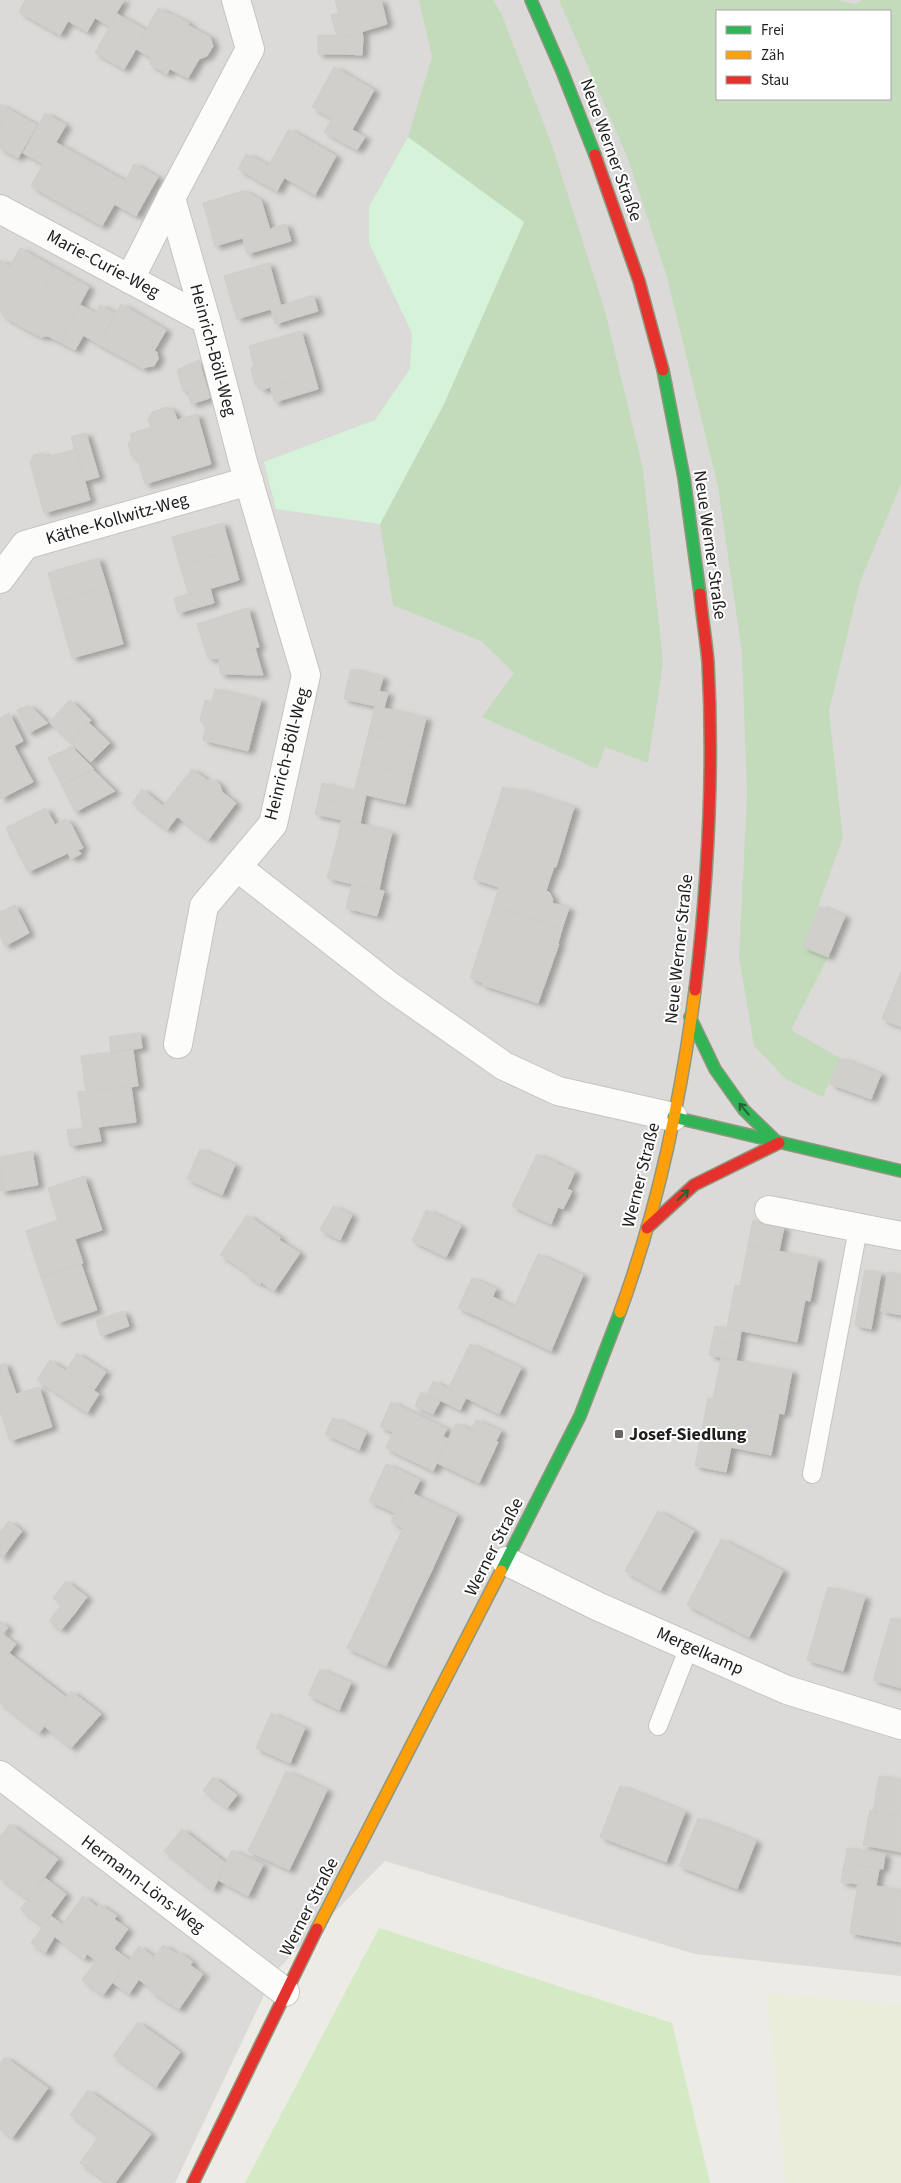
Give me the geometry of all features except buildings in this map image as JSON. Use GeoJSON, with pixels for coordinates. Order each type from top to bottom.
{"type":"FeatureCollection","features":[{"type":"Feature","properties":{"kind":"main road","name":"Neue Werner Straße"},"geometry":{"type":"LineString","coordinates":[[531,0],[557,52],[633,262],[662,364],[692,520],[708,669],[710,823],[699,959],[673,1117]]}},
{"type":"Feature","properties":{"kind":"main road"},"geometry":{"type":"LineString","coordinates":[[647,1228],[694,1185],[778,1143],[739,1104],[715,1069],[690,1017]]}},
{"type":"Feature","properties":{"kind":"main road","name":"Werner Straße"},"geometry":{"type":"LineString","coordinates":[[193,2183],[285,1992],[580,1416],[610,1342],[647,1228],[673,1117],[901,1171]]}},
{"type":"Feature","properties":{"kind":"street"},"geometry":{"type":"LineString","coordinates":[[130,279],[250,49],[238,7],[216,0]]}},
{"type":"Feature","properties":{"kind":"street","name":"Heinrich-Böll-Weg"},"geometry":{"type":"LineString","coordinates":[[171,198],[249,480],[306,675],[273,824],[204,906],[178,1044]]}},
{"type":"Feature","properties":{"kind":"street","name":"Marie-Curie-Weg"},"geometry":{"type":"LineString","coordinates":[[0,209],[206,320]]}},
{"type":"Feature","properties":{"kind":"street","name":"Käthe-Kollwitz-Weg"},"geometry":{"type":"LineString","coordinates":[[0,579],[25,545],[249,480]]}},
{"type":"Feature","properties":{"kind":"street"},"geometry":{"type":"LineString","coordinates":[[237,867],[391,987],[504,1066],[558,1091],[673,1117]]}},
{"type":"Feature","properties":{"kind":"street"},"geometry":{"type":"LineString","coordinates":[[768,1210],[901,1236]]}},
{"type":"Feature","properties":{"kind":"street","name":"Mergelkamp"},"geometry":{"type":"LineString","coordinates":[[506,1561],[597,1606],[787,1690],[901,1725]]}},
{"type":"Feature","properties":{"kind":"street","name":"Hermann-Löns-Weg"},"geometry":{"type":"LineString","coordinates":[[0,1775],[285,1992]]}},
{"type":"Feature","properties":{"kind":"lane"},"geometry":{"type":"LineString","coordinates":[[812,1474],[858,1229]]}},
{"type":"Feature","properties":{"kind":"lane"},"geometry":{"type":"LineString","coordinates":[[658,1726],[689,1646]]}},
{"type":"Feature","properties":{"kind":"shaded area"},"geometry":{"type":"Polygon","coordinates":[[[0,0],[901,0],[901,1976],[695,1954],[385,1861],[275,1972],[175,2183],[0,2183],[0,0]]]}},
{"type":"Feature","properties":{"kind":"green space"},"geometry":{"type":"Polygon","coordinates":[[[419,0],[493,0],[501,13],[552,145],[605,311],[643,469],[663,663],[648,763],[605,747],[597,769],[482,717],[514,673],[481,641],[393,605],[380,524],[444,404],[524,222],[408,137],[432,57],[419,0]]]}},
{"type":"Feature","properties":{"kind":"green space"},"geometry":{"type":"Polygon","coordinates":[[[559,0],[837,0],[856,4],[862,0],[901,0],[901,484],[860,582],[829,711],[843,838],[803,947],[828,957],[791,1030],[840,1058],[823,1097],[787,1080],[754,1046],[739,957],[747,796],[742,653],[718,487],[667,277],[628,159],[559,0]]]}},
{"type":"Feature","properties":{"kind":"green space"},"geometry":{"type":"Polygon","coordinates":[[[408,137],[524,222],[444,404],[380,524],[276,509],[264,462],[375,420],[410,369],[412,333],[369,243],[369,207],[408,137]]]}},
{"type":"Feature","properties":{"kind":"green space"},"geometry":{"type":"Polygon","coordinates":[[[379,1928],[672,2023],[710,2183],[245,2183],[379,1928]]]}},
{"type":"Feature","properties":{"kind":"green space"},"geometry":{"type":"Polygon","coordinates":[[[767,1993],[901,2005],[901,2183],[786,2183],[767,1993]]]}},
{"type":"Feature","properties":{"kind":"traffic: fast"},"geometry":{"type":"LineString","coordinates":[[531,0],[562,71],[595,155]]}},
{"type":"Feature","properties":{"kind":"traffic: fast"},"geometry":{"type":"LineString","coordinates":[[663,370],[684,478],[700,594]]}},
{"type":"Feature","properties":{"kind":"traffic: fast"},"geometry":{"type":"LineString","coordinates":[[690,1017],[715,1069],[744,1110],[777,1142]]}},
{"type":"Feature","properties":{"kind":"traffic: fast"},"geometry":{"type":"LineString","coordinates":[[673,1117],[901,1171]]}},
{"type":"Feature","properties":{"kind":"traffic: fast"},"geometry":{"type":"LineString","coordinates":[[501,1571],[580,1416],[620,1312]]}},
{"type":"Feature","properties":{"kind":"traffic: slow"},"geometry":{"type":"LineString","coordinates":[[620,1312],[634,1273],[657,1193],[683,1072],[695,990]]}},
{"type":"Feature","properties":{"kind":"traffic: slow"},"geometry":{"type":"LineString","coordinates":[[317,1929],[501,1571]]}},
{"type":"Feature","properties":{"kind":"traffic: jam"},"geometry":{"type":"LineString","coordinates":[[595,155],[639,281],[663,370]]}},
{"type":"Feature","properties":{"kind":"traffic: jam"},"geometry":{"type":"LineString","coordinates":[[695,990],[703,908],[710,785],[708,662],[700,594]]}},
{"type":"Feature","properties":{"kind":"traffic: jam"},"geometry":{"type":"LineString","coordinates":[[647,1228],[694,1185],[779,1143]]}},
{"type":"Feature","properties":{"kind":"traffic: jam"},"geometry":{"type":"LineString","coordinates":[[193,2183],[317,1929]]}},
{"type":"Feature","properties":{"kind":"place","name":"Josef-Siedlung"},"geometry":{"type":"Point","coordinates":[619,1434]}}]}
